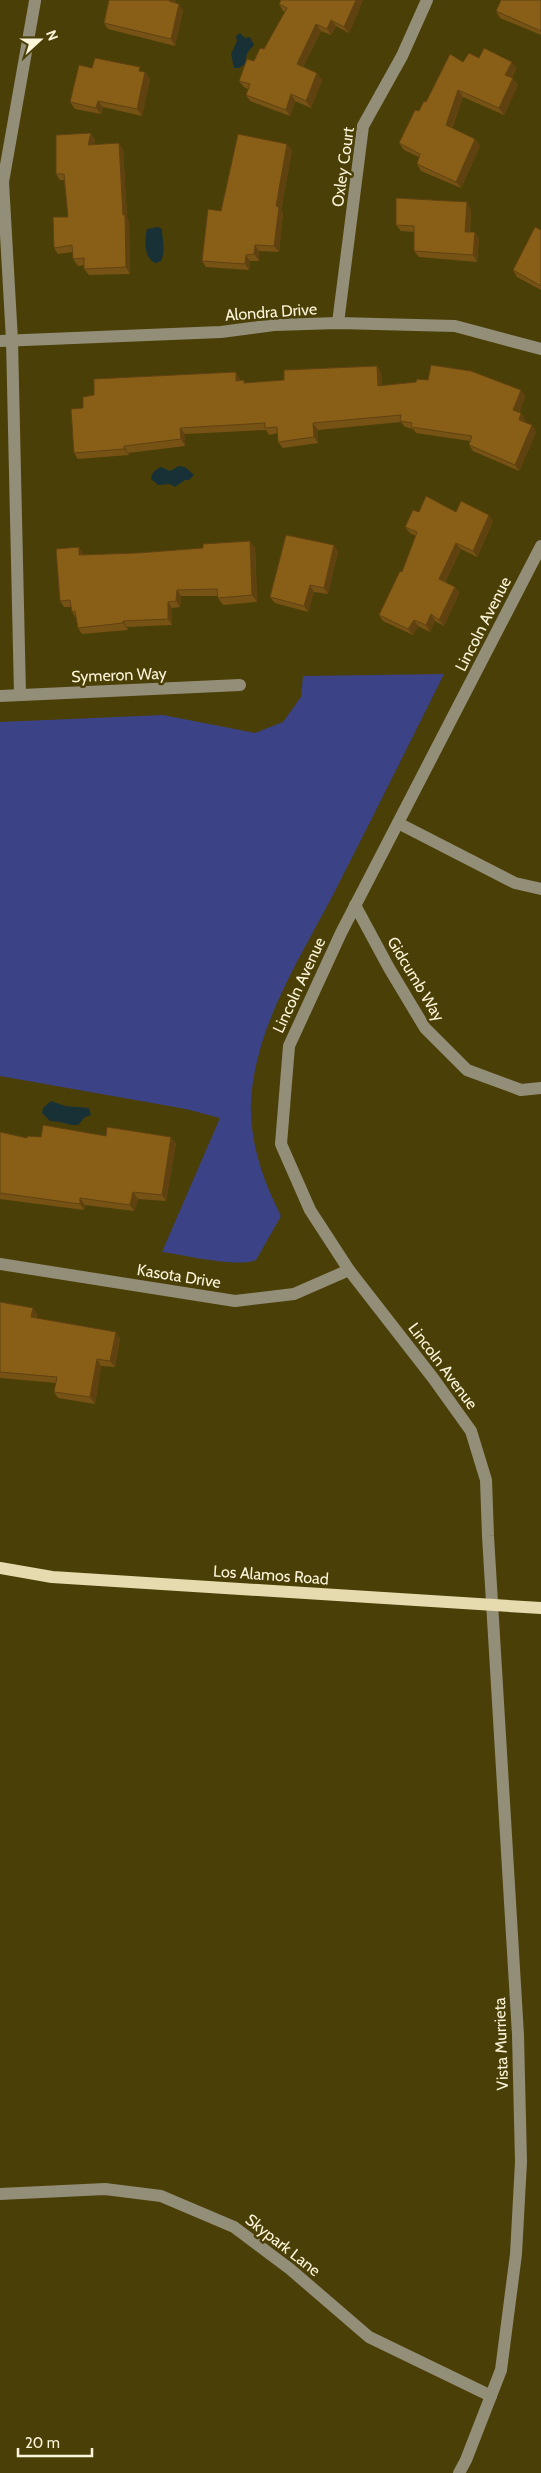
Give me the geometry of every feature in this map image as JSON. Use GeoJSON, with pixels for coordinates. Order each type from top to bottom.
{"type":"FeatureCollection","features":[{"type":"Feature","properties":{"kind":"main road","name":"Los Alamos Road"},"geometry":{"type":"LineString","coordinates":[[0,1568],[52,1577],[541,1608]]}},
{"type":"Feature","properties":{"kind":"street","name":"Oxley Court"},"geometry":{"type":"LineString","coordinates":[[338,323],[363,126],[402,56],[427,0]]}},
{"type":"Feature","properties":{"kind":"street"},"geometry":{"type":"LineString","coordinates":[[20,694],[6,341],[3,182],[35,1]]}},
{"type":"Feature","properties":{"kind":"street","name":"Alondra Drive"},"geometry":{"type":"LineString","coordinates":[[6,341],[221,332],[274,325],[338,323],[454,326],[541,348]]}},
{"type":"Feature","properties":{"kind":"street","name":"Lincoln Avenue"},"geometry":{"type":"LineString","coordinates":[[492,1605],[486,1480],[471,1431],[434,1378],[349,1270],[310,1210],[280,1144],[289,1046],[355,905],[541,546]]}},
{"type":"Feature","properties":{"kind":"street","name":"Symeron Way"},"geometry":{"type":"LineString","coordinates":[[0,696],[126,692],[240,685]]}},
{"type":"Feature","properties":{"kind":"street"},"geometry":{"type":"LineString","coordinates":[[398,823],[515,883],[541,890]]}},
{"type":"Feature","properties":{"kind":"street","name":"Gidcumb Way"},"geometry":{"type":"LineString","coordinates":[[355,905],[389,968],[425,1028],[461,1064],[468,1070],[521,1090],[541,1088]]}},
{"type":"Feature","properties":{"kind":"street","name":"Kasota Drive"},"geometry":{"type":"LineString","coordinates":[[0,1264],[235,1301],[294,1294],[349,1270]]}},
{"type":"Feature","properties":{"kind":"street","name":"Vista Murrieta"},"geometry":{"type":"LineString","coordinates":[[458,2473],[466,2460],[501,2370],[516,2254],[521,2162],[518,2034],[492,1605]]}},
{"type":"Feature","properties":{"kind":"street","name":"Skypark Lane"},"geometry":{"type":"LineString","coordinates":[[0,2194],[105,2189],[161,2196],[234,2227],[290,2269],[369,2337],[491,2396]]}},
{"type":"Feature","properties":{"kind":"shaded area"},"geometry":{"type":"Polygon","coordinates":[[[240,33],[245,38],[250,37],[254,45],[247,53],[245,64],[239,68],[234,68],[231,54],[237,41],[236,36],[240,33]]]}},
{"type":"Feature","properties":{"kind":"shaded area"},"geometry":{"type":"Polygon","coordinates":[[[158,227],[162,229],[164,249],[161,261],[156,263],[147,254],[145,238],[147,229],[158,227]]]}},
{"type":"Feature","properties":{"kind":"shaded area"},"geometry":{"type":"Polygon","coordinates":[[[179,466],[185,467],[194,475],[189,480],[185,480],[175,487],[170,484],[158,485],[151,479],[154,472],[161,467],[170,471],[179,466]]]}},
{"type":"Feature","properties":{"kind":"shaded area"},"geometry":{"type":"Polygon","coordinates":[[[444,674],[349,864],[282,992],[261,1045],[251,1100],[252,1130],[263,1175],[281,1216],[256,1260],[237,1263],[224,1262],[162,1252],[220,1118],[186,1109],[0,1076],[0,722],[163,715],[255,733],[283,722],[301,697],[303,676],[444,674]]]}},
{"type":"Feature","properties":{"kind":"shaded area"},"geometry":{"type":"Polygon","coordinates":[[[51,1101],[65,1106],[89,1108],[91,1115],[85,1117],[78,1125],[50,1121],[42,1113],[43,1108],[51,1101]]]}},
{"type":"Feature","properties":{"kind":"building"},"geometry":{"type":"Polygon","coordinates":[[[109,0],[170,0],[179,4],[171,39],[104,23],[109,0]]]}},
{"type":"Feature","properties":{"kind":"building"},"geometry":{"type":"Polygon","coordinates":[[[281,0],[356,0],[344,27],[331,20],[327,29],[316,24],[297,64],[317,73],[306,101],[291,94],[286,110],[246,95],[250,84],[239,81],[247,59],[254,61],[260,48],[264,49],[287,8],[279,4],[281,0]]]}},
{"type":"Feature","properties":{"kind":"building"},"geometry":{"type":"Polygon","coordinates":[[[501,0],[541,0],[541,31],[496,11],[501,0]]]}},
{"type":"Feature","properties":{"kind":"building"},"geometry":{"type":"Polygon","coordinates":[[[484,48],[512,62],[505,75],[513,78],[499,108],[458,90],[446,125],[475,139],[456,182],[417,164],[420,154],[399,143],[415,110],[419,111],[424,101],[426,102],[450,54],[463,62],[469,53],[479,58],[484,48]]]}},
{"type":"Feature","properties":{"kind":"building"},"geometry":{"type":"Polygon","coordinates":[[[95,58],[140,67],[139,71],[145,72],[137,109],[98,101],[96,108],[70,102],[79,65],[92,68],[95,58]]]}},
{"type":"Feature","properties":{"kind":"building"},"geometry":{"type":"Polygon","coordinates":[[[91,133],[88,145],[119,143],[123,215],[125,215],[126,267],[84,269],[84,258],[73,259],[72,245],[54,248],[53,217],[68,217],[64,174],[56,174],[56,135],[91,133]]]}},
{"type":"Feature","properties":{"kind":"building"},"geometry":{"type":"Polygon","coordinates":[[[238,134],[287,144],[276,206],[279,207],[274,246],[255,245],[254,254],[246,255],[245,264],[202,261],[208,209],[221,211],[238,134]]]}},
{"type":"Feature","properties":{"kind":"building"},"geometry":{"type":"Polygon","coordinates":[[[396,198],[467,202],[465,232],[475,232],[473,255],[414,251],[414,226],[396,225],[396,198]]]}},
{"type":"Feature","properties":{"kind":"building"},"geometry":{"type":"Polygon","coordinates":[[[535,227],[541,230],[541,286],[513,270],[535,227]]]}},
{"type":"Feature","properties":{"kind":"building"},"geometry":{"type":"Polygon","coordinates":[[[431,365],[471,371],[521,390],[513,410],[521,413],[519,420],[532,425],[515,465],[469,445],[472,436],[411,427],[412,423],[400,421],[401,415],[313,423],[314,437],[278,442],[277,427],[265,428],[265,423],[180,428],[181,439],[124,446],[124,449],[74,453],[71,409],[83,408],[83,397],[94,395],[94,379],[236,372],[236,381],[244,380],[244,383],[284,380],[284,370],[377,366],[378,386],[416,382],[417,379],[428,380],[431,365]]]}},
{"type":"Feature","properties":{"kind":"building"},"geometry":{"type":"Polygon","coordinates":[[[426,496],[456,512],[461,501],[489,515],[473,551],[456,543],[439,579],[455,587],[439,620],[431,614],[426,625],[414,620],[408,629],[379,615],[400,571],[402,572],[417,532],[405,527],[413,510],[419,512],[426,496]]]}},
{"type":"Feature","properties":{"kind":"building"},"geometry":{"type":"Polygon","coordinates":[[[286,535],[334,545],[324,588],[310,585],[304,606],[270,597],[286,535]]]}},
{"type":"Feature","properties":{"kind":"building"},"geometry":{"type":"Polygon","coordinates":[[[250,541],[252,595],[218,598],[217,589],[177,590],[176,601],[168,602],[168,619],[123,621],[123,623],[78,628],[75,611],[72,612],[70,600],[60,601],[56,549],[79,547],[79,555],[138,553],[203,548],[203,544],[250,541]]]}},
{"type":"Feature","properties":{"kind":"building"},"geometry":{"type":"Polygon","coordinates":[[[43,1125],[106,1136],[107,1127],[171,1137],[162,1195],[133,1192],[130,1205],[80,1198],[80,1204],[0,1193],[0,1132],[27,1138],[28,1136],[41,1137],[43,1125]]]}},
{"type":"Feature","properties":{"kind":"building"},"geometry":{"type":"Polygon","coordinates":[[[0,1302],[33,1308],[31,1317],[116,1332],[110,1361],[97,1359],[90,1397],[54,1392],[57,1377],[0,1372],[0,1302]]]}}]}
